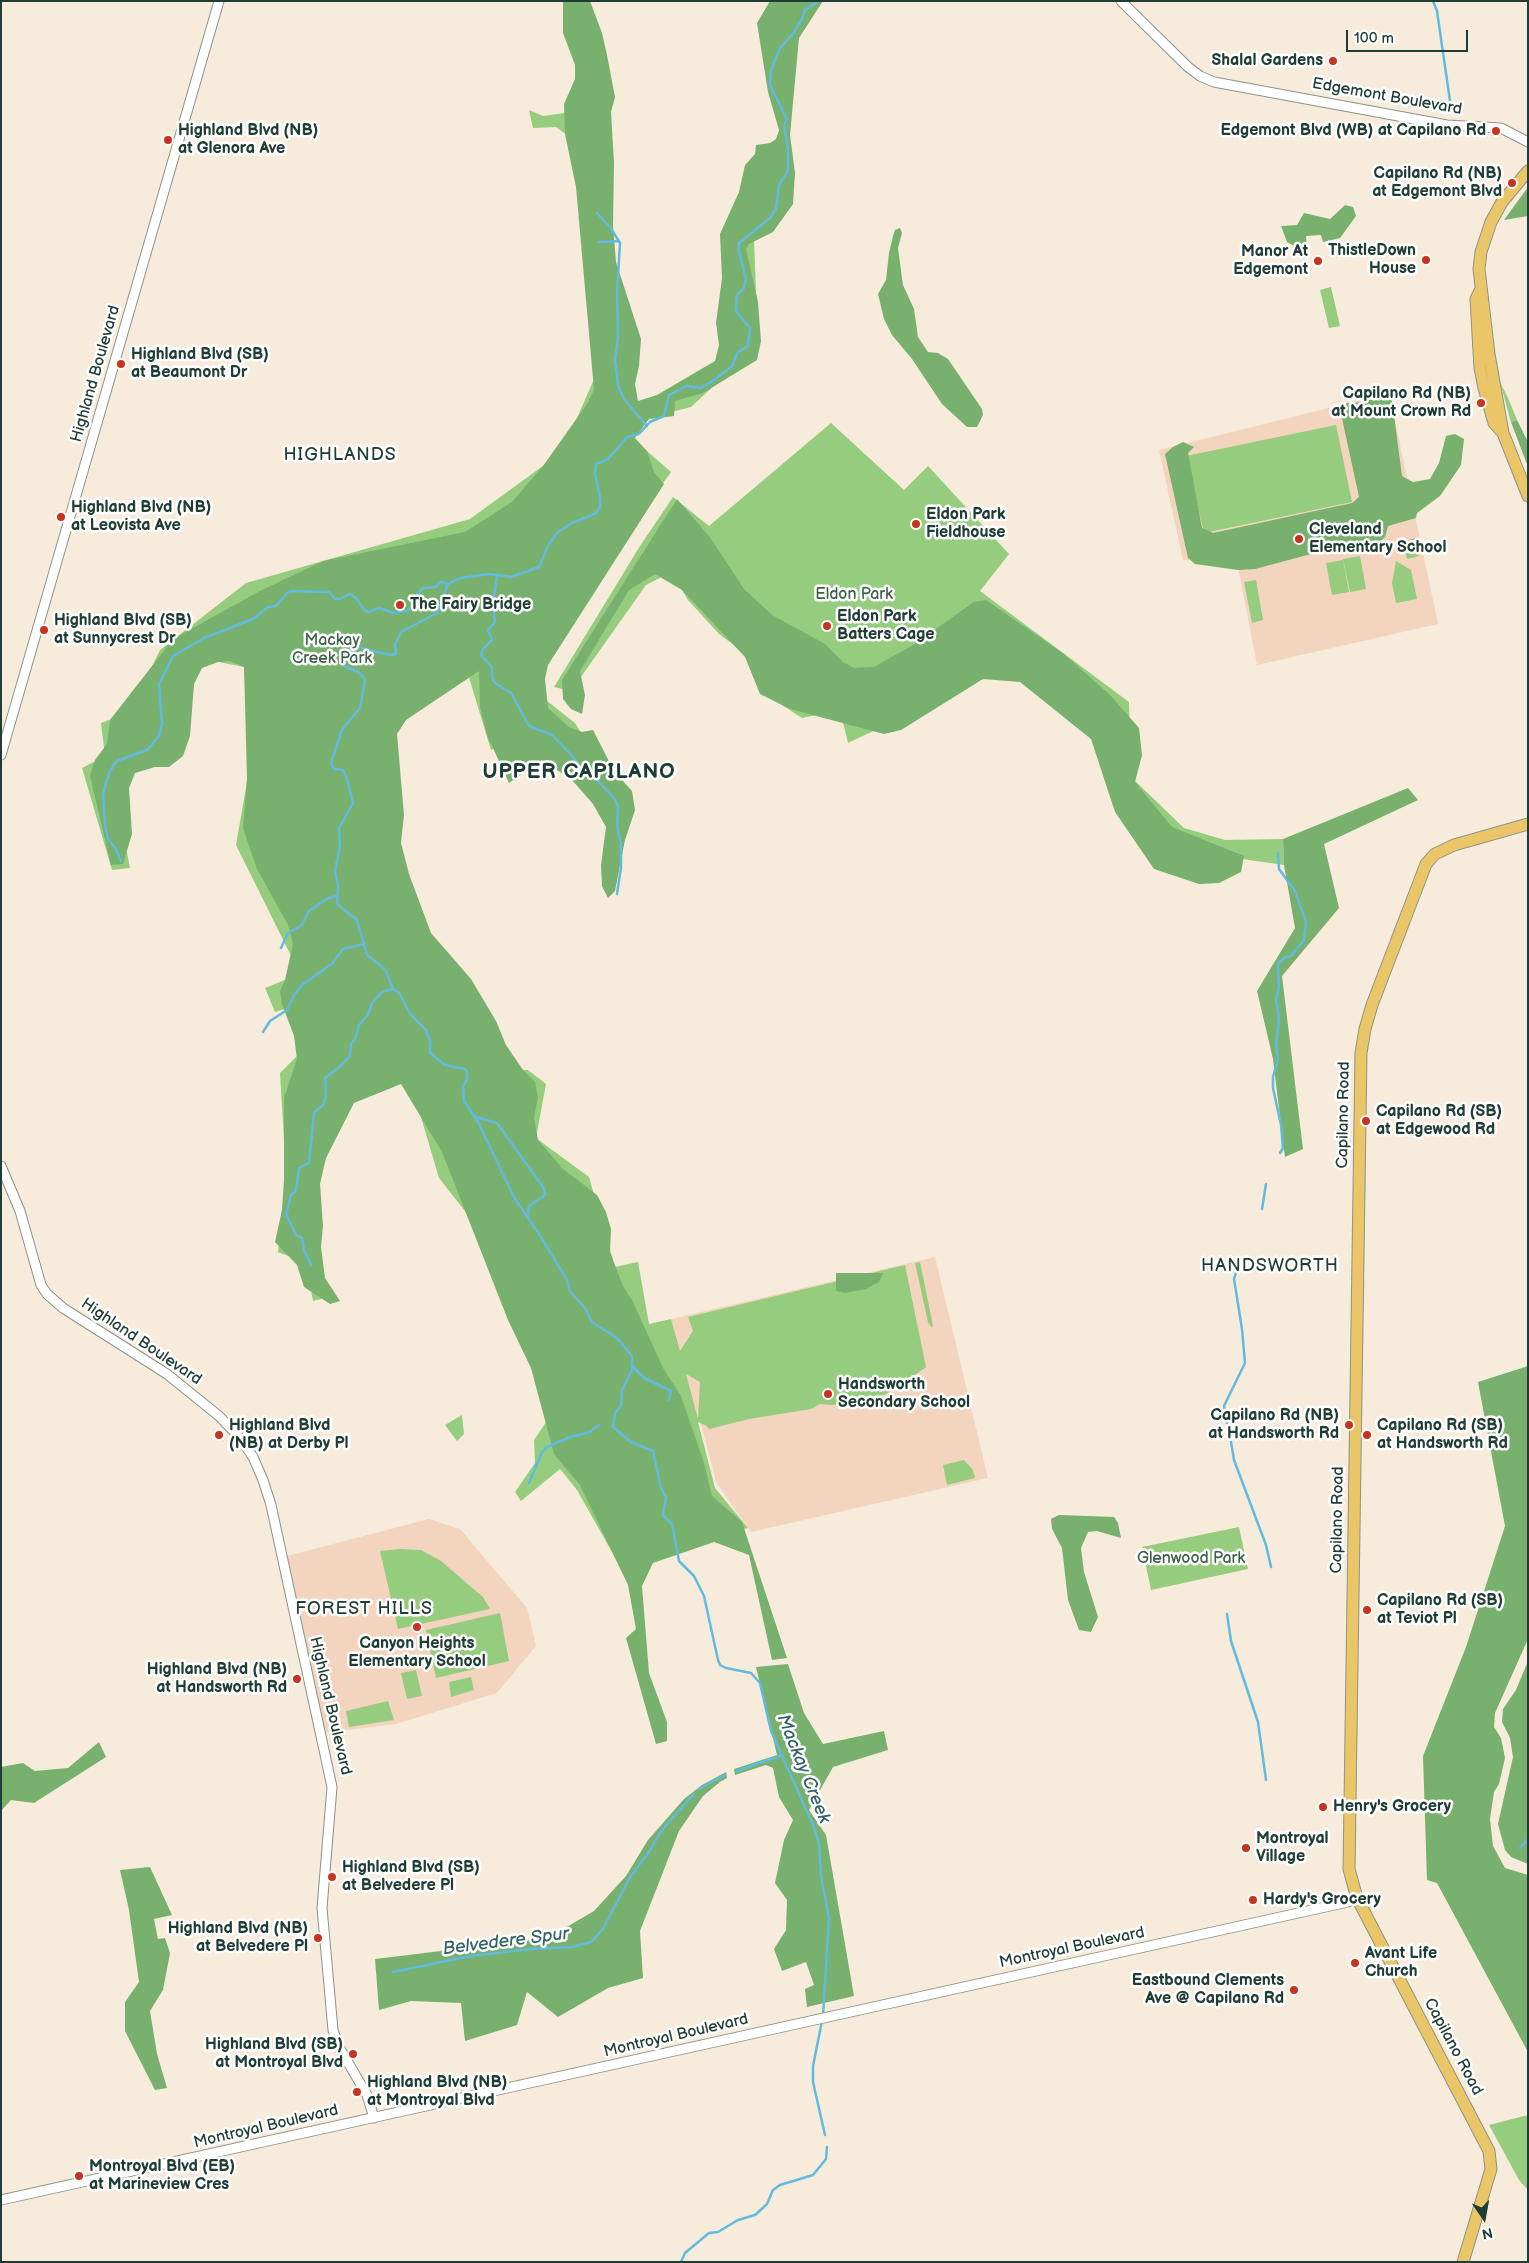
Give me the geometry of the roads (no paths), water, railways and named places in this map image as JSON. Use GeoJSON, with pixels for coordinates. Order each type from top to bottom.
{"type":"FeatureCollection","features":[{"type":"Feature","properties":{"kind":"main road"},"geometry":{"type":"LineString","coordinates":[[1528,171],[1502,202],[1491,222],[1481,252],[1480,291],[1485,305],[1489,354],[1503,433],[1528,496]]}},
{"type":"Feature","properties":{"kind":"main road"},"geometry":{"type":"LineString","coordinates":[[1480,291],[1476,299],[1480,368],[1494,423],[1503,433]]}},
{"type":"Feature","properties":{"kind":"main road"},"geometry":{"type":"LineString","coordinates":[[1476,313],[1482,322],[1484,344],[1489,354]]}},
{"type":"Feature","properties":{"kind":"main road"},"geometry":{"type":"LineString","coordinates":[[1480,368],[1486,375],[1488,387],[1498,402]]}},
{"type":"Feature","properties":{"kind":"main road","name":"Capilano Road"},"geometry":{"type":"LineString","coordinates":[[1463,2262],[1492,2170],[1489,2151],[1357,1898],[1350,1869],[1361,1053],[1365,1029],[1426,864],[1435,854],[1454,845],[1528,824]]}},
{"type":"Feature","properties":{"kind":"street","name":"Highland Boulevard"},"geometry":{"type":"LineString","coordinates":[[1,754],[219,1]]}},
{"type":"Feature","properties":{"kind":"street","name":"Edgemont Boulevard"},"geometry":{"type":"LineString","coordinates":[[1120,1],[1188,67],[1200,76],[1214,82],[1447,125],[1501,128],[1528,142]]}},
{"type":"Feature","properties":{"kind":"street","name":"Highland Boulevard"},"geometry":{"type":"LineString","coordinates":[[1,1166],[20,1211],[42,1285],[47,1294],[63,1308],[168,1374],[219,1416],[253,1457],[271,1505],[332,1787],[322,1908],[333,2030],[339,2047],[367,2095],[374,2118]]}},
{"type":"Feature","properties":{"kind":"street","name":"Montroyal Boulevard"},"geometry":{"type":"LineString","coordinates":[[1,2200],[1348,1902],[1357,1898]]}},
{"type":"Feature","properties":{"kind":"waterway","name":"Mackay Creek"},"geometry":{"type":"LineString","coordinates":[[819,1],[805,10],[792,35],[780,48],[771,70],[770,85],[787,119],[784,125],[788,149],[788,171],[779,185],[776,209],[770,218],[739,243],[739,252],[746,279],[744,288],[737,295],[736,311],[750,328],[748,346],[737,353],[732,366],[713,381],[701,388],[687,386],[669,395],[664,416],[650,422],[639,434],[627,437],[608,459],[596,464],[595,474],[600,507],[596,513],[572,523],[558,532],[549,544],[539,567],[511,577],[490,574],[460,578],[448,584],[437,613],[401,632],[395,645],[396,654],[390,655],[357,647],[343,652],[340,659],[344,666],[360,673],[365,680],[360,708],[342,730],[331,763],[334,769],[343,770],[353,803],[339,828],[340,846],[335,871],[338,886],[337,904],[357,920],[367,955],[385,969],[393,989],[399,993],[411,1015],[426,1030],[430,1041],[430,1053],[445,1065],[465,1069],[467,1072],[467,1079],[463,1087],[464,1101],[478,1122],[515,1199],[567,1280],[570,1291],[585,1308],[592,1322],[617,1338],[632,1356],[632,1370],[622,1390],[621,1406],[615,1413],[613,1427],[631,1442],[653,1451],[661,1488],[666,1497],[663,1515],[672,1524],[679,1561],[694,1576],[704,1596],[720,1665],[751,1673],[760,1683],[771,1731],[813,1825],[819,1843],[821,1876],[829,1918],[823,2016]]}},
{"type":"Feature","properties":{"kind":"waterway"},"geometry":{"type":"LineString","coordinates":[[1433,1],[1437,11],[1450,101]]}},
{"type":"Feature","properties":{"kind":"waterway"},"geometry":{"type":"LineString","coordinates":[[597,213],[610,227],[620,243],[617,293],[618,336],[615,360],[618,385],[624,399],[647,426]]}},
{"type":"Feature","properties":{"kind":"waterway"},"geometry":{"type":"LineString","coordinates":[[599,242],[619,241]]}},
{"type":"Feature","properties":{"kind":"waterway"},"geometry":{"type":"LineString","coordinates":[[497,575],[493,605],[495,622],[488,630],[492,640],[483,649],[481,655],[492,667],[492,677],[495,683],[511,693],[529,726],[552,735],[573,757],[581,769],[592,775],[614,798],[618,806],[617,826],[621,844],[621,867],[617,894]]}},
{"type":"Feature","properties":{"kind":"waterway"},"geometry":{"type":"LineString","coordinates":[[121,861],[116,849],[108,839],[105,826],[103,793],[110,771],[117,761],[147,750],[159,736],[162,724],[159,684],[173,656],[204,638],[253,619],[268,607],[276,606],[291,591],[329,592],[335,599],[340,599],[350,594],[368,612],[379,608],[393,613],[407,611],[412,607],[415,597],[423,588],[435,587],[441,582],[448,584]]}},
{"type":"Feature","properties":{"kind":"waterway"},"geometry":{"type":"LineString","coordinates":[[1278,853],[1279,869],[1295,891],[1306,922],[1304,940],[1291,956],[1285,957],[1278,964],[1279,987],[1276,1000],[1279,1018],[1276,1046],[1278,1059],[1273,1077],[1273,1088],[1281,1125],[1283,1148],[1280,1153]]}},
{"type":"Feature","properties":{"kind":"waterway"},"geometry":{"type":"LineString","coordinates":[[281,948],[288,933],[301,926],[309,911],[328,898],[336,896]]}},
{"type":"Feature","properties":{"kind":"waterway"},"geometry":{"type":"LineString","coordinates":[[263,1032],[270,1021],[287,1010],[294,995],[303,984],[332,964],[343,949],[364,944]]}},
{"type":"Feature","properties":{"kind":"waterway"},"geometry":{"type":"LineString","coordinates":[[311,1265],[304,1250],[302,1238],[296,1235],[286,1214],[291,1195],[296,1191],[299,1168],[309,1163],[314,1113],[323,1105],[326,1096],[325,1078],[343,1064],[350,1055],[351,1044],[355,1039],[359,1025],[368,1015],[372,1003],[382,992],[393,989]]}},
{"type":"Feature","properties":{"kind":"waterway","name":"Mackay Creek"},"geometry":{"type":"LineString","coordinates":[[476,1117],[497,1123],[543,1187],[545,1195],[529,1206],[528,1217]]}},
{"type":"Feature","properties":{"kind":"waterway"},"geometry":{"type":"LineString","coordinates":[[1262,1209],[1266,1184]]}},
{"type":"Feature","properties":{"kind":"waterway"},"geometry":{"type":"LineString","coordinates":[[1227,1423],[1224,1406],[1245,1363],[1234,1279],[1238,1266]]}},
{"type":"Feature","properties":{"kind":"waterway"},"geometry":{"type":"LineString","coordinates":[[633,1367],[644,1378],[671,1391],[669,1400]]}},
{"type":"Feature","properties":{"kind":"waterway"},"geometry":{"type":"LineString","coordinates":[[529,1483],[542,1452],[547,1447],[570,1437],[590,1432],[599,1425]]}},
{"type":"Feature","properties":{"kind":"waterway"},"geometry":{"type":"LineString","coordinates":[[1231,1442],[1234,1460],[1266,1545],[1271,1567]]}},
{"type":"Feature","properties":{"kind":"waterway"},"geometry":{"type":"LineString","coordinates":[[1227,1614],[1231,1641],[1258,1722],[1266,1780]]}},
{"type":"Feature","properties":{"kind":"waterway","name":"Belvedere Spur"},"geometry":{"type":"LineString","coordinates":[[737,1771],[782,1755]]}},
{"type":"Feature","properties":{"kind":"waterway","name":"Belvedere Spur"},"geometry":{"type":"LineString","coordinates":[[699,1789],[725,1775]]}},
{"type":"Feature","properties":{"kind":"waterway","name":"Belvedere Spur"},"geometry":{"type":"LineString","coordinates":[[393,1972],[471,1956],[530,1949],[572,1947],[591,1942],[603,1929],[630,1877],[649,1852],[661,1831],[694,1794]]}},
{"type":"Feature","properties":{"kind":"waterway"},"geometry":{"type":"LineString","coordinates":[[1520,1848],[1528,1839]]}},
{"type":"Feature","properties":{"kind":"waterway","name":"Mackay Creek"},"geometry":{"type":"LineString","coordinates":[[822,2021],[813,2066],[813,2082],[825,2135]]}},
{"type":"Feature","properties":{"kind":"waterway","name":"Mackay Creek"},"geometry":{"type":"LineString","coordinates":[[681,2262],[685,2253],[709,2233],[718,2232],[738,2220],[755,2215],[767,2204],[773,2190],[780,2185],[813,2175],[826,2159],[827,2147]]}},
{"type":"Feature","properties":{"kind":"place","name":"Shalal Gardens"},"geometry":{"type":"Point","coordinates":[1333,61]}},
{"type":"Feature","properties":{"kind":"place","name":"Edgemont Blvd (WB) at Capilano Rd"},"geometry":{"type":"Point","coordinates":[1496,131]}},
{"type":"Feature","properties":{"kind":"place","name":"Highland Blvd (NB) at Glenora Ave"},"geometry":{"type":"Point","coordinates":[168,140]}},
{"type":"Feature","properties":{"kind":"place","name":"Capilano Rd (NB) at Edgemont Blvd"},"geometry":{"type":"Point","coordinates":[1512,183]}},
{"type":"Feature","properties":{"kind":"place","name":"ThistleDown House"},"geometry":{"type":"Point","coordinates":[1426,260]}},
{"type":"Feature","properties":{"kind":"place","name":"Manor At Edgemont"},"geometry":{"type":"Point","coordinates":[1318,261]}},
{"type":"Feature","properties":{"kind":"place","name":"Highland Blvd (SB) at Beaumont Dr"},"geometry":{"type":"Point","coordinates":[121,364]}},
{"type":"Feature","properties":{"kind":"place","name":"Capilano Rd (NB) at Mount Crown Rd"},"geometry":{"type":"Point","coordinates":[1481,403]}},
{"type":"Feature","properties":{"kind":"place","name":"Highland Blvd (NB) at Leovista Ave"},"geometry":{"type":"Point","coordinates":[61,517]}},
{"type":"Feature","properties":{"kind":"place","name":"Eldon Park Fieldhouse"},"geometry":{"type":"Point","coordinates":[916,524]}},
{"type":"Feature","properties":{"kind":"place","name":"Cleveland Elementary School"},"geometry":{"type":"Point","coordinates":[1299,539]}},
{"type":"Feature","properties":{"kind":"place","name":"The Fairy Bridge"},"geometry":{"type":"Point","coordinates":[400,605]}},
{"type":"Feature","properties":{"kind":"place","name":"Eldon Park Batters Cage"},"geometry":{"type":"Point","coordinates":[827,626]}},
{"type":"Feature","properties":{"kind":"place","name":"Highland Blvd (SB) at Sunnycrest Dr"},"geometry":{"type":"Point","coordinates":[44,630]}},
{"type":"Feature","properties":{"kind":"place","name":"Capilano Rd (SB) at Edgewood Rd"},"geometry":{"type":"Point","coordinates":[1366,1121]}},
{"type":"Feature","properties":{"kind":"place","name":"Handsworth Secondary School"},"geometry":{"type":"Point","coordinates":[828,1394]}},
{"type":"Feature","properties":{"kind":"place","name":"Capilano Rd (NB) at Handsworth Rd"},"geometry":{"type":"Point","coordinates":[1349,1425]}},
{"type":"Feature","properties":{"kind":"place","name":"Highland Blvd (NB) at Derby Pl"},"geometry":{"type":"Point","coordinates":[219,1435]}},
{"type":"Feature","properties":{"kind":"place","name":"Capilano Rd (SB) at Handsworth Rd"},"geometry":{"type":"Point","coordinates":[1367,1435]}},
{"type":"Feature","properties":{"kind":"place","name":"Capilano Rd (SB) at Teviot Pl"},"geometry":{"type":"Point","coordinates":[1367,1610]}},
{"type":"Feature","properties":{"kind":"place","name":"Canyon Heights Elementary School"},"geometry":{"type":"Point","coordinates":[417,1627]}},
{"type":"Feature","properties":{"kind":"place","name":"Highland Blvd (NB) at Handsworth Rd"},"geometry":{"type":"Point","coordinates":[297,1679]}},
{"type":"Feature","properties":{"kind":"place","name":"Henry's Grocery"},"geometry":{"type":"Point","coordinates":[1323,1807]}},
{"type":"Feature","properties":{"kind":"place","name":"Montroyal Village"},"geometry":{"type":"Point","coordinates":[1246,1848]}},
{"type":"Feature","properties":{"kind":"place","name":"Highland Blvd (SB) at Belvedere Pl"},"geometry":{"type":"Point","coordinates":[332,1877]}},
{"type":"Feature","properties":{"kind":"place","name":"Hardy's Grocery"},"geometry":{"type":"Point","coordinates":[1253,1900]}},
{"type":"Feature","properties":{"kind":"place","name":"Highland Blvd (NB) at Belvedere Pl"},"geometry":{"type":"Point","coordinates":[318,1938]}},
{"type":"Feature","properties":{"kind":"place","name":"Avant Life Church"},"geometry":{"type":"Point","coordinates":[1355,1963]}},
{"type":"Feature","properties":{"kind":"place","name":"Eastbound Clements Ave @ Capilano Rd"},"geometry":{"type":"Point","coordinates":[1294,1990]}},
{"type":"Feature","properties":{"kind":"place","name":"Highland Blvd (SB) at Montroyal Blvd"},"geometry":{"type":"Point","coordinates":[353,2054]}},
{"type":"Feature","properties":{"kind":"place","name":"Highland Blvd (NB) at Montroyal Blvd"},"geometry":{"type":"Point","coordinates":[357,2092]}},
{"type":"Feature","properties":{"kind":"place","name":"Montroyal Blvd (EB) at Marineview Cres"},"geometry":{"type":"Point","coordinates":[79,2176]}},
{"type":"Feature","properties":{"kind":"district","name":"HIGHLANDS"},"geometry":{"type":"Point","coordinates":[340,455]}},
{"type":"Feature","properties":{"kind":"district","name":"UPPER CAPILANO"},"geometry":{"type":"Point","coordinates":[579,773]}},
{"type":"Feature","properties":{"kind":"district","name":"HANDSWORTH"},"geometry":{"type":"Point","coordinates":[1270,1266]}},
{"type":"Feature","properties":{"kind":"district","name":"FOREST HILLS"},"geometry":{"type":"Point","coordinates":[364,1609]}},
{"type":"Feature","properties":{"kind":"park label","name":"Eldon Park"},"geometry":{"type":"Point","coordinates":[854,595]}},
{"type":"Feature","properties":{"kind":"park label","name":"Mackay Creek Park"},"geometry":{"type":"Point","coordinates":[332,650]}},
{"type":"Feature","properties":{"kind":"park label","name":"Glenwood Park"},"geometry":{"type":"Point","coordinates":[1191,1559]}}]}
